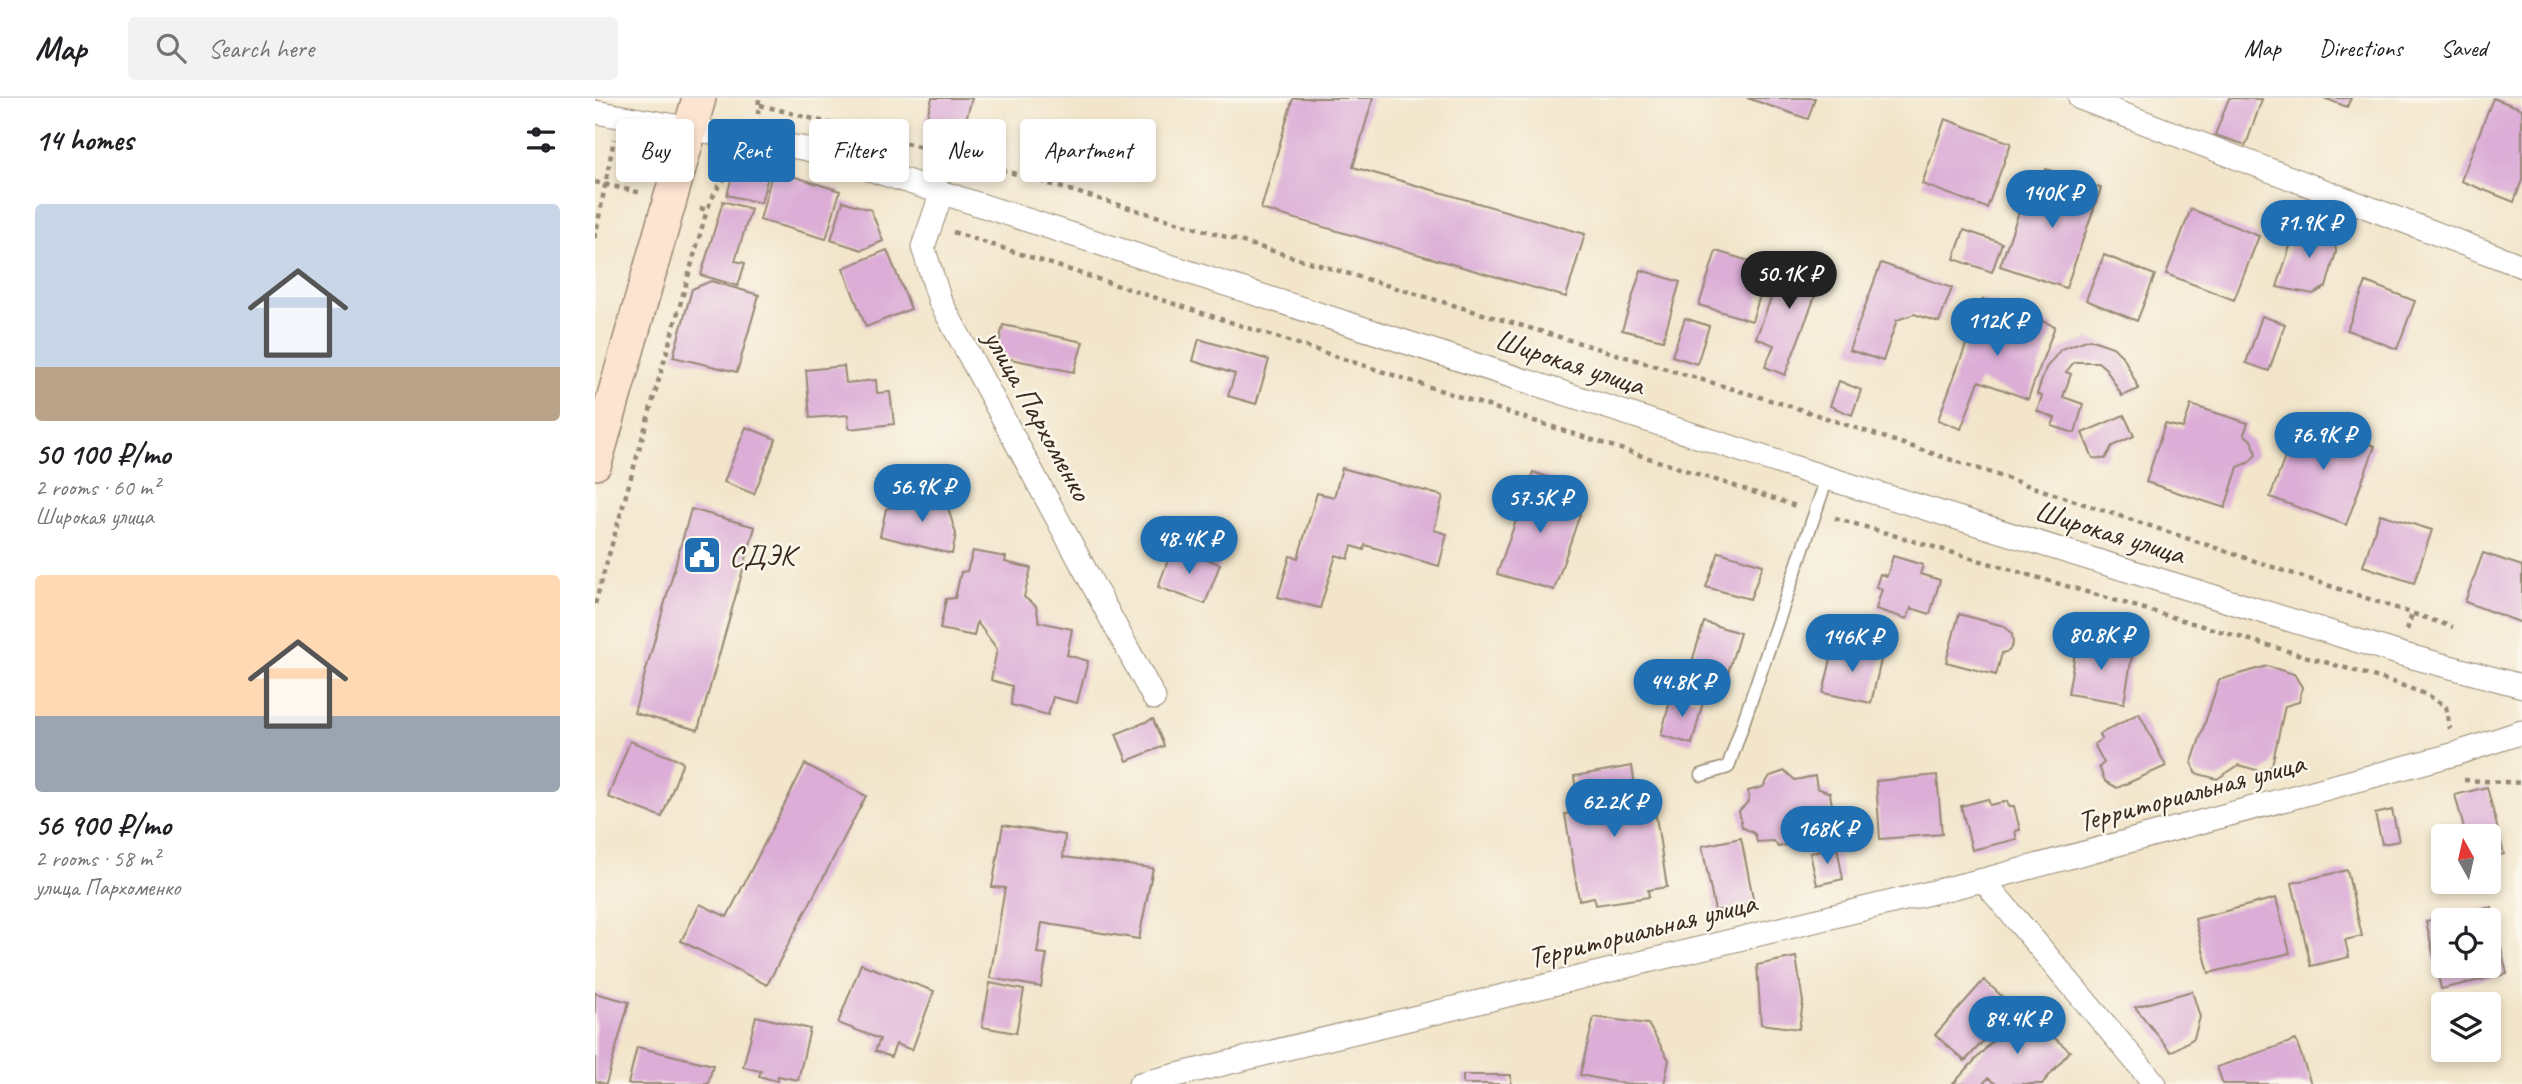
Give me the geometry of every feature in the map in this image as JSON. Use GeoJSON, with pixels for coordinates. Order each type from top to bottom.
{"type":"FeatureCollection","features":[{"type":"Feature","properties":{"kind":"main road"},"geometry":{"type":"LineString","coordinates":[[595,463],[695,113]]}},
{"type":"Feature","properties":{"kind":"street"},"geometry":{"type":"LineString","coordinates":[[2081,98],[2522,266]]}},
{"type":"Feature","properties":{"kind":"street","name":"Широкая улица"},"geometry":{"type":"LineString","coordinates":[[595,112],[695,113],[1827,478],[2400,654],[2522,686]]}},
{"type":"Feature","properties":{"kind":"street","name":"улица Пархоменко"},"geometry":{"type":"LineString","coordinates":[[942,192],[923,247],[940,300],[1154,698]]}},
{"type":"Feature","properties":{"kind":"street","name":"Территориальная улица"},"geometry":{"type":"LineString","coordinates":[[1140,1084],[1983,880],[2455,754],[2522,732]]}},
{"type":"Feature","properties":{"kind":"street"},"geometry":{"type":"LineString","coordinates":[[1983,880],[2155,1084]]}},
{"type":"Feature","properties":{"kind":"lane"},"geometry":{"type":"LineString","coordinates":[[1702,775],[1728,767],[1827,478]]}},
{"type":"Feature","properties":{"kind":"path"},"geometry":{"type":"LineString","coordinates":[[757,115],[759,98]]}},
{"type":"Feature","properties":{"kind":"path"},"geometry":{"type":"LineString","coordinates":[[760,105],[956,156],[1793,407],[2453,627]]}},
{"type":"Feature","properties":{"kind":"path"},"geometry":{"type":"LineString","coordinates":[[595,238],[614,139]]}},
{"type":"Feature","properties":{"kind":"path"},"geometry":{"type":"LineString","coordinates":[[595,182],[644,194]]}},
{"type":"Feature","properties":{"kind":"path"},"geometry":{"type":"LineString","coordinates":[[595,604],[707,210],[721,182]]}},
{"type":"Feature","properties":{"kind":"path"},"geometry":{"type":"LineString","coordinates":[[696,207],[707,210]]}},
{"type":"Feature","properties":{"kind":"path"},"geometry":{"type":"LineString","coordinates":[[932,222],[955,233],[1816,513],[2428,695],[2446,707],[2460,780],[2522,783]]}},
{"type":"Feature","properties":{"kind":"building"},"geometry":{"type":"Polygon","coordinates":[[[932,98],[972,98],[966,119],[926,119],[932,98]]]}},
{"type":"Feature","properties":{"kind":"building"},"geometry":{"type":"Polygon","coordinates":[[[1293,98],[1373,98],[1353,167],[1585,234],[1566,297],[1261,209],[1293,98]]]}},
{"type":"Feature","properties":{"kind":"building"},"geometry":{"type":"Polygon","coordinates":[[[1747,98],[1815,98],[1808,119],[1747,98]]]}},
{"type":"Feature","properties":{"kind":"building"},"geometry":{"type":"Polygon","coordinates":[[[2229,98],[2262,99],[2246,145],[2215,135],[2229,98]]]}},
{"type":"Feature","properties":{"kind":"building"},"geometry":{"type":"Polygon","coordinates":[[[2324,98],[2351,98],[2347,107],[2324,98]]]}},
{"type":"Feature","properties":{"kind":"building"},"geometry":{"type":"Polygon","coordinates":[[[2493,98],[2522,109],[2522,180],[2514,202],[2461,181],[2493,98]]]}},
{"type":"Feature","properties":{"kind":"building"},"geometry":{"type":"Polygon","coordinates":[[[1945,119],[2011,143],[1987,208],[1922,184],[1945,119]]]}},
{"type":"Feature","properties":{"kind":"building"},"geometry":{"type":"Polygon","coordinates":[[[2046,169],[2101,188],[2066,288],[2000,266],[2020,209],[2031,210],[2046,169]]]}},
{"type":"Feature","properties":{"kind":"building"},"geometry":{"type":"Polygon","coordinates":[[[795,177],[840,191],[826,239],[760,220],[770,182],[795,182],[795,177]]]}},
{"type":"Feature","properties":{"kind":"building"},"geometry":{"type":"Polygon","coordinates":[[[731,182],[767,182],[761,203],[727,195],[731,182]]]}},
{"type":"Feature","properties":{"kind":"building"},"geometry":{"type":"Polygon","coordinates":[[[723,201],[751,209],[735,261],[745,263],[738,286],[701,275],[723,201]]]}},
{"type":"Feature","properties":{"kind":"building"},"geometry":{"type":"Polygon","coordinates":[[[843,201],[871,210],[883,241],[862,250],[831,240],[843,201]]]}},
{"type":"Feature","properties":{"kind":"building"},"geometry":{"type":"Polygon","coordinates":[[[2191,209],[2259,236],[2234,300],[2166,274],[2191,209]]]}},
{"type":"Feature","properties":{"kind":"building"},"geometry":{"type":"Polygon","coordinates":[[[2298,221],[2334,234],[2336,252],[2326,287],[2313,294],[2277,287],[2298,221]]]}},
{"type":"Feature","properties":{"kind":"building"},"geometry":{"type":"Polygon","coordinates":[[[1964,230],[2002,243],[1992,272],[1954,259],[1964,230]]]}},
{"type":"Feature","properties":{"kind":"building"},"geometry":{"type":"Polygon","coordinates":[[[887,250],[911,309],[866,327],[843,268],[887,250]]]}},
{"type":"Feature","properties":{"kind":"building"},"geometry":{"type":"Polygon","coordinates":[[[1716,251],[1769,267],[1752,321],[1699,305],[1716,251]]]}},
{"type":"Feature","properties":{"kind":"building"},"geometry":{"type":"Polygon","coordinates":[[[2104,255],[2155,275],[2137,321],[2086,300],[2104,255]]]}},
{"type":"Feature","properties":{"kind":"building"},"geometry":{"type":"Polygon","coordinates":[[[1787,256],[1825,270],[1785,375],[1765,367],[1774,345],[1756,338],[1787,256]]]}},
{"type":"Feature","properties":{"kind":"building"},"geometry":{"type":"Polygon","coordinates":[[[1881,263],[1952,288],[1939,322],[1914,314],[1897,320],[1883,361],[1849,350],[1881,263]]]}},
{"type":"Feature","properties":{"kind":"building"},"geometry":{"type":"Polygon","coordinates":[[[1641,270],[1680,282],[1663,340],[1622,330],[1641,270]]]}},
{"type":"Feature","properties":{"kind":"building"},"geometry":{"type":"Polygon","coordinates":[[[711,281],[759,295],[737,372],[673,357],[692,289],[711,281]]]}},
{"type":"Feature","properties":{"kind":"building"},"geometry":{"type":"Polygon","coordinates":[[[2366,282],[2415,301],[2397,349],[2347,330],[2366,282]]]}},
{"type":"Feature","properties":{"kind":"building"},"geometry":{"type":"Polygon","coordinates":[[[1983,299],[2055,326],[2028,399],[1979,381],[1961,429],[1938,420],[1983,299]]]}},
{"type":"Feature","properties":{"kind":"building"},"geometry":{"type":"Polygon","coordinates":[[[2262,316],[2285,324],[2269,371],[2246,363],[2262,316]]]}},
{"type":"Feature","properties":{"kind":"building"},"geometry":{"type":"Polygon","coordinates":[[[1685,318],[1709,326],[1697,364],[1672,356],[1685,318]]]}},
{"type":"Feature","properties":{"kind":"building"},"geometry":{"type":"Polygon","coordinates":[[[1003,325],[1083,342],[1074,372],[996,356],[1003,325]]]}},
{"type":"Feature","properties":{"kind":"building"},"geometry":{"type":"Polygon","coordinates":[[[1199,339],[1269,360],[1256,404],[1228,396],[1235,374],[1193,361],[1199,339]]]}},
{"type":"Feature","properties":{"kind":"building"},"geometry":{"type":"Polygon","coordinates":[[[2089,339],[2113,347],[2124,358],[2139,389],[2122,396],[2106,369],[2098,362],[2074,362],[2066,372],[2071,374],[2063,397],[2083,404],[2075,433],[2052,426],[2055,418],[2037,411],[2042,396],[2037,394],[2046,368],[2061,349],[2089,339]]]}},
{"type":"Feature","properties":{"kind":"building"},"geometry":{"type":"Polygon","coordinates":[[[844,366],[846,383],[876,380],[877,393],[890,392],[894,424],[849,429],[848,415],[810,418],[806,370],[844,366]]]}},
{"type":"Feature","properties":{"kind":"building"},"geometry":{"type":"Polygon","coordinates":[[[1839,381],[1861,390],[1852,415],[1830,406],[1839,381]]]}},
{"type":"Feature","properties":{"kind":"building"},"geometry":{"type":"Polygon","coordinates":[[[2191,405],[2248,423],[2244,434],[2253,442],[2256,455],[2248,463],[2238,467],[2225,508],[2146,482],[2165,424],[2183,428],[2191,405]]]}},
{"type":"Feature","properties":{"kind":"building"},"geometry":{"type":"Polygon","coordinates":[[[2124,415],[2134,436],[2112,446],[2105,459],[2093,458],[2082,433],[2124,415]]]}},
{"type":"Feature","properties":{"kind":"building"},"geometry":{"type":"Polygon","coordinates":[[[2300,418],[2375,446],[2346,525],[2270,497],[2300,418]]]}},
{"type":"Feature","properties":{"kind":"building"},"geometry":{"type":"Polygon","coordinates":[[[746,427],[776,439],[754,494],[724,482],[746,427]]]}},
{"type":"Feature","properties":{"kind":"building"},"geometry":{"type":"Polygon","coordinates":[[[1342,468],[1443,496],[1434,530],[1447,534],[1439,566],[1365,545],[1364,550],[1352,546],[1348,559],[1336,555],[1320,608],[1278,597],[1290,556],[1298,558],[1317,493],[1334,497],[1342,468]]]}},
{"type":"Feature","properties":{"kind":"building"},"geometry":{"type":"Polygon","coordinates":[[[1533,472],[1562,482],[1565,502],[1580,514],[1554,590],[1497,574],[1533,472]]]}},
{"type":"Feature","properties":{"kind":"building"},"geometry":{"type":"Polygon","coordinates":[[[943,492],[956,534],[952,554],[880,536],[886,509],[943,492]]]}},
{"type":"Feature","properties":{"kind":"building"},"geometry":{"type":"Polygon","coordinates":[[[691,509],[755,527],[698,730],[634,713],[691,509]]]}},
{"type":"Feature","properties":{"kind":"building"},"geometry":{"type":"Polygon","coordinates":[[[2380,514],[2432,530],[2414,583],[2363,566],[2380,514]]]}},
{"type":"Feature","properties":{"kind":"building"},"geometry":{"type":"Polygon","coordinates":[[[1173,547],[1220,564],[1205,604],[1158,587],[1173,547]]]}},
{"type":"Feature","properties":{"kind":"building"},"geometry":{"type":"Polygon","coordinates":[[[973,551],[1006,557],[1005,562],[1031,568],[1024,597],[1036,606],[1039,622],[1072,629],[1067,655],[1088,661],[1077,703],[1053,697],[1048,715],[1011,705],[1012,686],[991,680],[997,649],[977,622],[974,636],[940,629],[946,599],[955,598],[961,572],[967,571],[973,551]]]}},
{"type":"Feature","properties":{"kind":"building"},"geometry":{"type":"Polygon","coordinates":[[[1719,552],[1763,565],[1750,599],[1706,587],[1719,552]]]}},
{"type":"Feature","properties":{"kind":"building"},"geometry":{"type":"Polygon","coordinates":[[[2483,553],[2522,566],[2522,623],[2465,602],[2483,553]]]}},
{"type":"Feature","properties":{"kind":"building"},"geometry":{"type":"Polygon","coordinates":[[[1893,556],[1923,565],[1920,574],[1940,580],[1930,614],[1911,608],[1907,619],[1876,609],[1882,589],[1876,587],[1880,574],[1887,576],[1893,556]]]}},
{"type":"Feature","properties":{"kind":"building"},"geometry":{"type":"Polygon","coordinates":[[[1959,614],[2004,626],[2012,634],[2013,644],[2009,651],[2002,653],[1996,675],[1946,662],[1959,614]]]}},
{"type":"Feature","properties":{"kind":"building"},"geometry":{"type":"Polygon","coordinates":[[[1704,622],[1740,633],[1727,676],[1691,665],[1704,622]]]}},
{"type":"Feature","properties":{"kind":"building"},"geometry":{"type":"Polygon","coordinates":[[[2077,641],[2133,650],[2124,703],[2068,694],[2077,641]]]}},
{"type":"Feature","properties":{"kind":"building"},"geometry":{"type":"Polygon","coordinates":[[[1834,646],[1882,656],[1871,703],[1823,693],[1834,646]]]}},
{"type":"Feature","properties":{"kind":"building"},"geometry":{"type":"Polygon","coordinates":[[[2267,666],[2294,674],[2302,687],[2299,702],[2285,706],[2272,765],[2263,772],[2239,765],[2217,779],[2195,773],[2192,762],[2219,680],[2267,666]]]}},
{"type":"Feature","properties":{"kind":"building"},"geometry":{"type":"Polygon","coordinates":[[[1672,694],[1703,702],[1692,744],[1661,735],[1672,694]]]}},
{"type":"Feature","properties":{"kind":"building"},"geometry":{"type":"Polygon","coordinates":[[[2139,713],[2166,766],[2117,788],[2105,781],[2099,767],[2104,763],[2094,744],[2102,739],[2100,734],[2139,713]]]}},
{"type":"Feature","properties":{"kind":"building"},"geometry":{"type":"Polygon","coordinates":[[[1153,719],[1164,746],[1127,761],[1116,734],[1153,719]]]}},
{"type":"Feature","properties":{"kind":"building"},"geometry":{"type":"Polygon","coordinates":[[[630,741],[683,762],[662,817],[608,797],[630,741]]]}},
{"type":"Feature","properties":{"kind":"building"},"geometry":{"type":"Polygon","coordinates":[[[805,764],[866,796],[767,985],[681,941],[700,904],[727,917],[805,764]]]}},
{"type":"Feature","properties":{"kind":"building"},"geometry":{"type":"Polygon","coordinates":[[[1632,766],[1637,799],[1653,797],[1667,887],[1648,890],[1649,897],[1596,905],[1594,897],[1579,900],[1565,814],[1579,811],[1574,776],[1632,766]]]}},
{"type":"Feature","properties":{"kind":"building"},"geometry":{"type":"Polygon","coordinates":[[[1785,771],[1795,780],[1815,776],[1817,788],[1830,793],[1832,806],[1823,830],[1805,834],[1803,841],[1778,847],[1774,841],[1757,842],[1755,834],[1742,827],[1739,811],[1749,801],[1748,791],[1763,787],[1770,776],[1785,771]]]}},
{"type":"Feature","properties":{"kind":"building"},"geometry":{"type":"Polygon","coordinates":[[[1937,775],[1942,834],[1880,839],[1876,781],[1937,775]]]}},
{"type":"Feature","properties":{"kind":"building"},"geometry":{"type":"Polygon","coordinates":[[[2487,787],[2496,824],[2463,824],[2455,795],[2487,787]]]}},
{"type":"Feature","properties":{"kind":"building"},"geometry":{"type":"Polygon","coordinates":[[[1988,799],[1990,805],[2007,801],[2009,807],[2014,806],[2020,830],[2015,831],[2017,839],[1972,850],[1961,806],[1988,799]]]}},
{"type":"Feature","properties":{"kind":"building"},"geometry":{"type":"Polygon","coordinates":[[[2392,810],[2399,841],[2382,844],[2375,814],[2392,810]]]}},
{"type":"Feature","properties":{"kind":"building"},"geometry":{"type":"Polygon","coordinates":[[[1003,825],[1065,835],[1063,857],[1153,868],[1139,939],[1042,923],[1037,953],[1047,954],[1041,987],[990,978],[1005,888],[992,887],[1003,825]]]}},
{"type":"Feature","properties":{"kind":"building"},"geometry":{"type":"Polygon","coordinates":[[[1741,838],[1754,903],[1715,911],[1702,846],[1741,838]]]}},
{"type":"Feature","properties":{"kind":"building"},"geometry":{"type":"Polygon","coordinates":[[[1837,847],[1843,879],[1817,885],[1810,853],[1837,847]]]}},
{"type":"Feature","properties":{"kind":"building"},"geometry":{"type":"Polygon","coordinates":[[[2347,870],[2362,936],[2345,940],[2349,957],[2311,966],[2292,883],[2347,870]]]}},
{"type":"Feature","properties":{"kind":"building"},"geometry":{"type":"Polygon","coordinates":[[[2276,898],[2290,953],[2209,973],[2195,919],[2276,898]]]}},
{"type":"Feature","properties":{"kind":"building"},"geometry":{"type":"Polygon","coordinates":[[[2431,920],[2431,944],[2426,921],[2431,920]]]}},
{"type":"Feature","properties":{"kind":"building"},"geometry":{"type":"Polygon","coordinates":[[[2501,947],[2507,974],[2501,975],[2501,947]]]}},
{"type":"Feature","properties":{"kind":"building"},"geometry":{"type":"Polygon","coordinates":[[[1796,957],[1803,1002],[1799,1029],[1761,1024],[1757,965],[1796,957]]]}},
{"type":"Feature","properties":{"kind":"building"},"geometry":{"type":"Polygon","coordinates":[[[861,964],[934,991],[912,1050],[896,1044],[891,1057],[875,1051],[880,1039],[838,1023],[861,964]]]}},
{"type":"Feature","properties":{"kind":"building"},"geometry":{"type":"Polygon","coordinates":[[[2439,978],[2489,978],[2441,989],[2439,978]]]}},
{"type":"Feature","properties":{"kind":"building"},"geometry":{"type":"Polygon","coordinates":[[[1984,980],[2014,1007],[1965,1061],[1935,1035],[1984,980]]]}},
{"type":"Feature","properties":{"kind":"building"},"geometry":{"type":"Polygon","coordinates":[[[990,983],[1024,990],[1016,1033],[982,1027],[990,983]]]}},
{"type":"Feature","properties":{"kind":"building"},"geometry":{"type":"Polygon","coordinates":[[[2192,991],[2200,1017],[2194,1038],[2171,1052],[2135,1007],[2192,991]]]}},
{"type":"Feature","properties":{"kind":"building"},"geometry":{"type":"Polygon","coordinates":[[[595,993],[629,1002],[606,1084],[595,1081],[595,993]]]}},
{"type":"Feature","properties":{"kind":"building"},"geometry":{"type":"Polygon","coordinates":[[[2021,1010],[2070,1051],[2042,1084],[1996,1084],[1988,1078],[1983,1084],[1953,1084],[2021,1010]]]}},
{"type":"Feature","properties":{"kind":"building"},"geometry":{"type":"Polygon","coordinates":[[[756,1016],[810,1029],[798,1080],[778,1076],[777,1081],[759,1076],[761,1071],[743,1067],[756,1016]]]}},
{"type":"Feature","properties":{"kind":"building"},"geometry":{"type":"Polygon","coordinates":[[[1594,1017],[1648,1024],[1669,1060],[1664,1084],[1625,1084],[1580,1075],[1594,1017]]]}},
{"type":"Feature","properties":{"kind":"building"},"geometry":{"type":"Polygon","coordinates":[[[2296,1040],[2311,1084],[2223,1084],[2217,1067],[2296,1040]]]}},
{"type":"Feature","properties":{"kind":"building"},"geometry":{"type":"Polygon","coordinates":[[[637,1047],[713,1065],[708,1084],[628,1084],[637,1047]]]}},
{"type":"Feature","properties":{"kind":"building"},"geometry":{"type":"Polygon","coordinates":[[[1463,1075],[1511,1075],[1511,1084],[1463,1084],[1463,1075]]]}},
{"type":"Feature","properties":{"kind":"place","name":"СДЭК"},"geometry":{"type":"Point","coordinates":[702,555]}}]}
